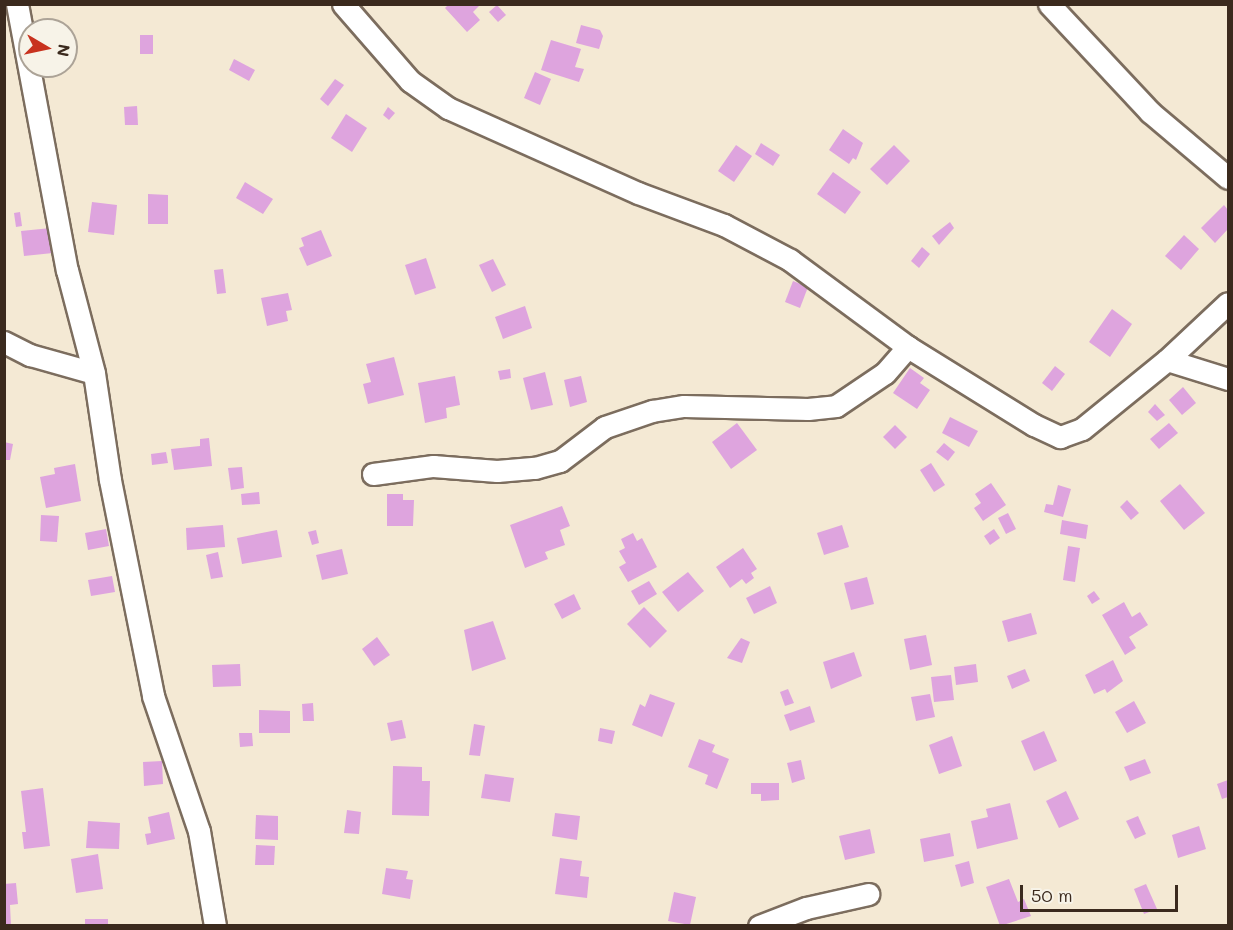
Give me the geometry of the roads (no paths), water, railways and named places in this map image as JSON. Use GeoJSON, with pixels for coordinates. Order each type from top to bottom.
{"type":"FeatureCollection","features":[{"type":"Feature","properties":{"kind":"street"},"geometry":{"type":"LineString","coordinates":[[17,4],[66,270],[94,373],[110,480],[153,696],[199,831],[215,926]]}},
{"type":"Feature","properties":{"kind":"street"},"geometry":{"type":"LineString","coordinates":[[343,4],[410,81],[448,108],[638,193],[724,225],[790,260],[908,347],[1034,425],[1060,437],[1082,429],[1167,360],[1228,303]]}},
{"type":"Feature","properties":{"kind":"street"},"geometry":{"type":"LineString","coordinates":[[1049,4],[1150,112],[1228,178]]}},
{"type":"Feature","properties":{"kind":"street"},"geometry":{"type":"LineString","coordinates":[[4,342],[30,355],[94,373]]}},
{"type":"Feature","properties":{"kind":"street"},"geometry":{"type":"LineString","coordinates":[[373,474],[432,466],[496,471],[536,468],[560,461],[605,426],[652,411],[684,406],[808,409],[836,406],[885,373],[908,347]]}},
{"type":"Feature","properties":{"kind":"street"},"geometry":{"type":"LineString","coordinates":[[1167,360],[1228,379]]}},
{"type":"Feature","properties":{"kind":"street"},"geometry":{"type":"LineString","coordinates":[[759,926],[806,908],[867,894]]}}]}
